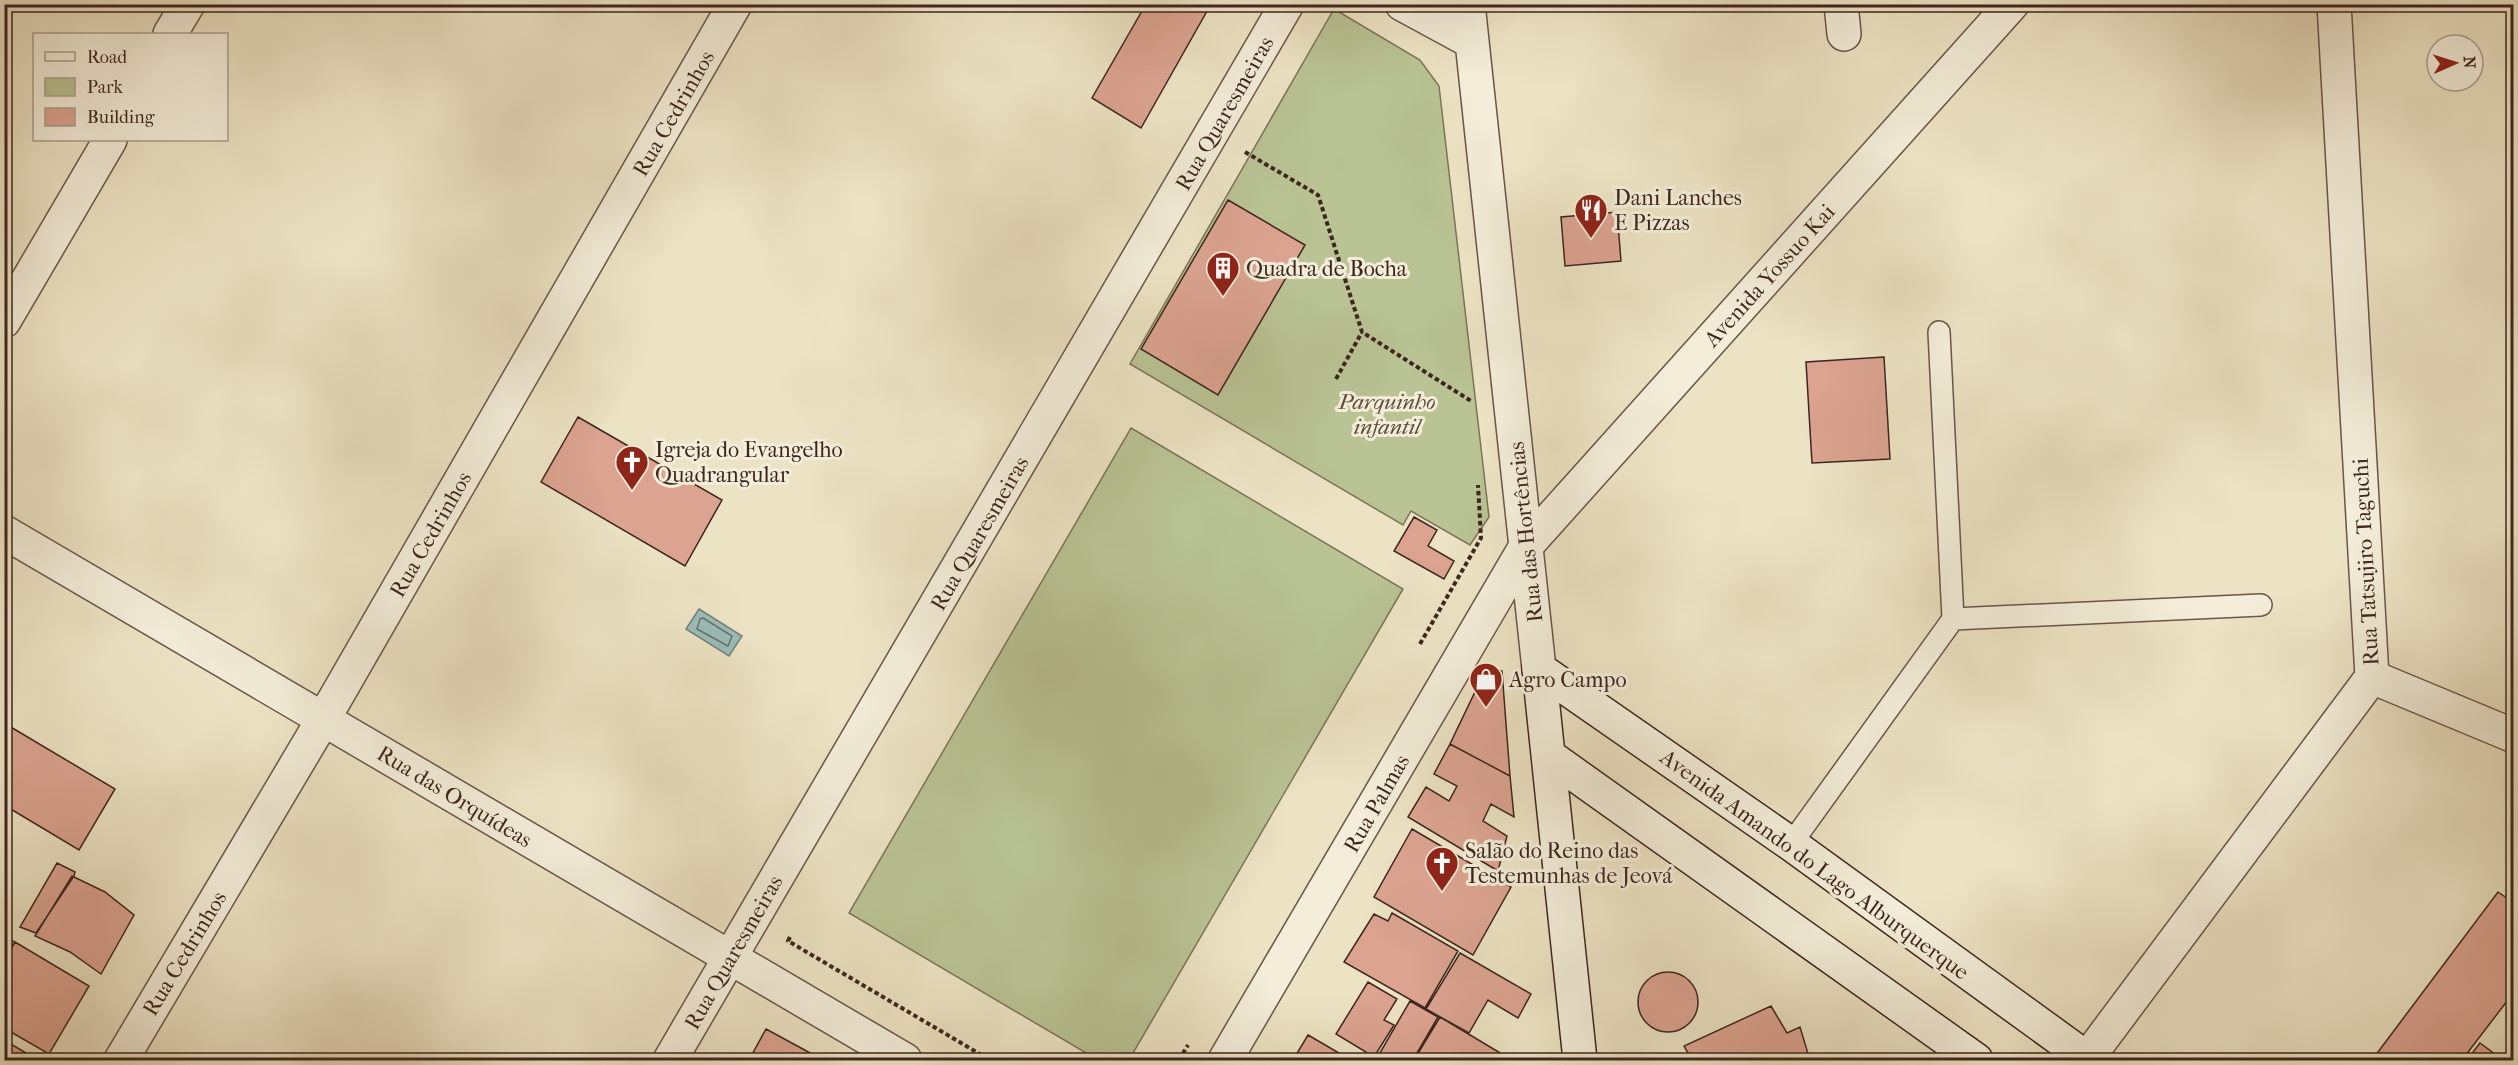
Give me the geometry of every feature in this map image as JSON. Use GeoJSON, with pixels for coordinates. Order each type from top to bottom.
{"type":"FeatureCollection","features":[{"type":"Feature","properties":{"kind":"street"},"geometry":{"type":"LineString","coordinates":[[171,33],[188,4]]}},
{"type":"Feature","properties":{"kind":"street","name":"Rua Cedrinhos"},"geometry":{"type":"LineString","coordinates":[[121,1060],[324,718],[735,4]]}},
{"type":"Feature","properties":{"kind":"street","name":"Rua Quaresmeiras"},"geometry":{"type":"LineString","coordinates":[[670,1060],[1287,4]]}},
{"type":"Feature","properties":{"kind":"street"},"geometry":{"type":"LineString","coordinates":[[1402,4],[1472,42]]}},
{"type":"Feature","properties":{"kind":"street","name":"Rua das Hortências"},"geometry":{"type":"LineString","coordinates":[[1468,4],[1580,1060]]}},
{"type":"Feature","properties":{"kind":"street","name":"Avenida Yossuo Kai"},"geometry":{"type":"LineString","coordinates":[[1526,546],[2012,4]]}},
{"type":"Feature","properties":{"kind":"street","name":"Rua Tatsujiro Taguchi"},"geometry":{"type":"LineString","coordinates":[[2088,1060],[2372,677],[2334,4]]}},
{"type":"Feature","properties":{"kind":"street"},"geometry":{"type":"LineString","coordinates":[[4,321],[109,141]]}},
{"type":"Feature","properties":{"kind":"street","name":"Rua das Orquídeas"},"geometry":{"type":"LineString","coordinates":[[4,532],[324,718],[729,959],[905,1060]]}},
{"type":"Feature","properties":{"kind":"street","name":"Rua Palmas"},"geometry":{"type":"LineString","coordinates":[[1225,1060],[1526,546]]}},
{"type":"Feature","properties":{"kind":"street","name":"Avenida Amando do Lago Alburquerque"},"geometry":{"type":"LineString","coordinates":[[1539,669],[1791,844],[2088,1060]]}},
{"type":"Feature","properties":{"kind":"street"},"geometry":{"type":"LineString","coordinates":[[2372,677],[2514,736]]}},
{"type":"Feature","properties":{"kind":"street"},"geometry":{"type":"LineString","coordinates":[[1549,756],[1976,1060]]}},
{"type":"Feature","properties":{"kind":"lane"},"geometry":{"type":"LineString","coordinates":[[1791,844],[1953,620],[1939,332]]}},
{"type":"Feature","properties":{"kind":"lane"},"geometry":{"type":"LineString","coordinates":[[1953,620],[2261,604]]}},
{"type":"Feature","properties":{"kind":"path"},"geometry":{"type":"LineString","coordinates":[[1213,133],[1318,195],[1362,332],[1514,428]]}},
{"type":"Feature","properties":{"kind":"path"},"geometry":{"type":"LineString","coordinates":[[1336,379],[1362,332]]}},
{"type":"Feature","properties":{"kind":"path"},"geometry":{"type":"LineString","coordinates":[[1471,401],[1472,412]]}},
{"type":"Feature","properties":{"kind":"path"},"geometry":{"type":"LineString","coordinates":[[1416,651],[1481,538],[1477,481]]}},
{"type":"Feature","properties":{"kind":"path"},"geometry":{"type":"LineString","coordinates":[[794,930],[788,940],[990,1060]]}},
{"type":"Feature","properties":{"kind":"path"},"geometry":{"type":"LineString","coordinates":[[1179,1060],[1191,1040]]}},
{"type":"Feature","properties":{"kind":"green space","name":"Parquinho infantil"},"geometry":{"type":"Polygon","coordinates":[[[1334,9],[1420,60],[1439,86],[1489,517],[1470,545],[1411,511],[1403,525],[1130,364],[1334,9]]]}},
{"type":"Feature","properties":{"kind":"green space"},"geometry":{"type":"Polygon","coordinates":[[[1131,428],[1403,589],[1129,1060],[1098,1060],[849,913],[1131,428]]]}},
{"type":"Feature","properties":{"kind":"water"},"geometry":{"type":"Polygon","coordinates":[[[699,609],[742,636],[729,656],[686,629],[699,609]]]}},
{"type":"Feature","properties":{"kind":"building"},"geometry":{"type":"Polygon","coordinates":[[[1146,4],[1211,4],[1141,128],[1092,98],[1146,4]]]}},
{"type":"Feature","properties":{"kind":"building","name":"Quadra de Bocha"},"geometry":{"type":"Polygon","coordinates":[[[1228,200],[1305,245],[1218,395],[1141,349],[1228,200]]]}},
{"type":"Feature","properties":{"kind":"building","name":"Dani Lanches E Pizzas"},"geometry":{"type":"Polygon","coordinates":[[[1617,212],[1621,261],[1565,266],[1561,217],[1617,212]]]}},
{"type":"Feature","properties":{"kind":"building"},"geometry":{"type":"Polygon","coordinates":[[[1884,357],[1890,459],[1812,463],[1806,362],[1884,357]]]}},
{"type":"Feature","properties":{"kind":"building","name":"Igreja do Evangelho Quadrangular"},"geometry":{"type":"Polygon","coordinates":[[[578,417],[722,500],[685,566],[541,482],[578,417]]]}},
{"type":"Feature","properties":{"kind":"building"},"geometry":{"type":"Polygon","coordinates":[[[1414,517],[1437,530],[1428,546],[1454,561],[1444,579],[1394,551],[1414,517]]]}},
{"type":"Feature","properties":{"kind":"building","name":"Agro Campo"},"geometry":{"type":"Polygon","coordinates":[[[1487,667],[1502,671],[1510,776],[1450,744],[1487,667]]]}},
{"type":"Feature","properties":{"kind":"building"},"geometry":{"type":"Polygon","coordinates":[[[4,723],[115,789],[79,850],[4,805],[4,723]]]}},
{"type":"Feature","properties":{"kind":"building"},"geometry":{"type":"Polygon","coordinates":[[[1450,744],[1510,776],[1514,817],[1491,804],[1483,821],[1507,836],[1498,871],[1408,817],[1426,787],[1449,801],[1457,786],[1434,774],[1450,744]]]}},
{"type":"Feature","properties":{"kind":"building","name":"Salão do Reino das Testemunhas de Jeová"},"geometry":{"type":"Polygon","coordinates":[[[1412,829],[1511,887],[1473,955],[1374,897],[1412,829]]]}},
{"type":"Feature","properties":{"kind":"building"},"geometry":{"type":"Polygon","coordinates":[[[57,863],[75,872],[74,876],[36,933],[20,927],[57,863]]]}},
{"type":"Feature","properties":{"kind":"building"},"geometry":{"type":"Polygon","coordinates":[[[72,876],[105,892],[134,915],[101,974],[70,952],[35,936],[72,876]]]}},
{"type":"Feature","properties":{"kind":"building"},"geometry":{"type":"Polygon","coordinates":[[[2498,892],[2514,903],[2514,992],[2462,1060],[2372,1060],[2498,892]]]}},
{"type":"Feature","properties":{"kind":"building"},"geometry":{"type":"Polygon","coordinates":[[[1392,913],[1458,951],[1425,1008],[1344,962],[1374,914],[1388,921],[1392,913]]]}},
{"type":"Feature","properties":{"kind":"building"},"geometry":{"type":"Polygon","coordinates":[[[4,937],[15,942],[4,961],[4,937]]]}},
{"type":"Feature","properties":{"kind":"building"},"geometry":{"type":"Polygon","coordinates":[[[15,942],[89,986],[49,1054],[4,1028],[4,961],[15,942]]]}},
{"type":"Feature","properties":{"kind":"building"},"geometry":{"type":"Polygon","coordinates":[[[1460,953],[1531,994],[1518,1018],[1488,1000],[1469,1033],[1426,1009],[1460,953]]]}},
{"type":"Feature","properties":{"kind":"building"},"geometry":{"type":"Polygon","coordinates":[[[1662,972],[1674,972],[1690,980],[1696,990],[1698,1002],[1696,1014],[1690,1024],[1674,1032],[1662,1032],[1646,1024],[1638,1008],[1638,996],[1646,980],[1662,972]]]}},
{"type":"Feature","properties":{"kind":"building"},"geometry":{"type":"Polygon","coordinates":[[[1368,982],[1397,999],[1384,1020],[1394,1025],[1374,1057],[1336,1034],[1368,982]]]}},
{"type":"Feature","properties":{"kind":"building"},"geometry":{"type":"Polygon","coordinates":[[[1410,1001],[1438,1017],[1413,1060],[1377,1058],[1410,1001]]]}},
{"type":"Feature","properties":{"kind":"building"},"geometry":{"type":"Polygon","coordinates":[[[1771,1006],[1787,1033],[1800,1027],[1809,1057],[1802,1060],[1692,1060],[1684,1046],[1771,1006]]]}},
{"type":"Feature","properties":{"kind":"building"},"geometry":{"type":"Polygon","coordinates":[[[1440,1017],[1512,1060],[1457,1060],[1449,1056],[1446,1060],[1414,1060],[1440,1017]]]}},
{"type":"Feature","properties":{"kind":"building"},"geometry":{"type":"Polygon","coordinates":[[[766,1029],[823,1060],[749,1060],[766,1029]]]}},
{"type":"Feature","properties":{"kind":"building"},"geometry":{"type":"Polygon","coordinates":[[[1308,1035],[1351,1060],[1293,1060],[1308,1035]]]}},
{"type":"Feature","properties":{"kind":"building"},"geometry":{"type":"Polygon","coordinates":[[[4,1040],[38,1060],[4,1060],[4,1040]]]}},
{"type":"Feature","properties":{"kind":"building"},"geometry":{"type":"Polygon","coordinates":[[[2480,1043],[2503,1060],[2467,1060],[2480,1043]]]}},
{"type":"Feature","properties":{"kind":"place","name":"Dani Lanches E Pizzas"},"geometry":{"type":"Point","coordinates":[1591,239]}},
{"type":"Feature","properties":{"kind":"place","name":"Quadra de Bocha"},"geometry":{"type":"Point","coordinates":[1223,297]}},
{"type":"Feature","properties":{"kind":"place","name":"Igreja do Evangelho Quadrangular"},"geometry":{"type":"Point","coordinates":[632,491]}},
{"type":"Feature","properties":{"kind":"place","name":"Agro Campo"},"geometry":{"type":"Point","coordinates":[1486,708]}},
{"type":"Feature","properties":{"kind":"place","name":"Salão do Reino das Testemunhas de Jeová"},"geometry":{"type":"Point","coordinates":[1442,892]}}]}
